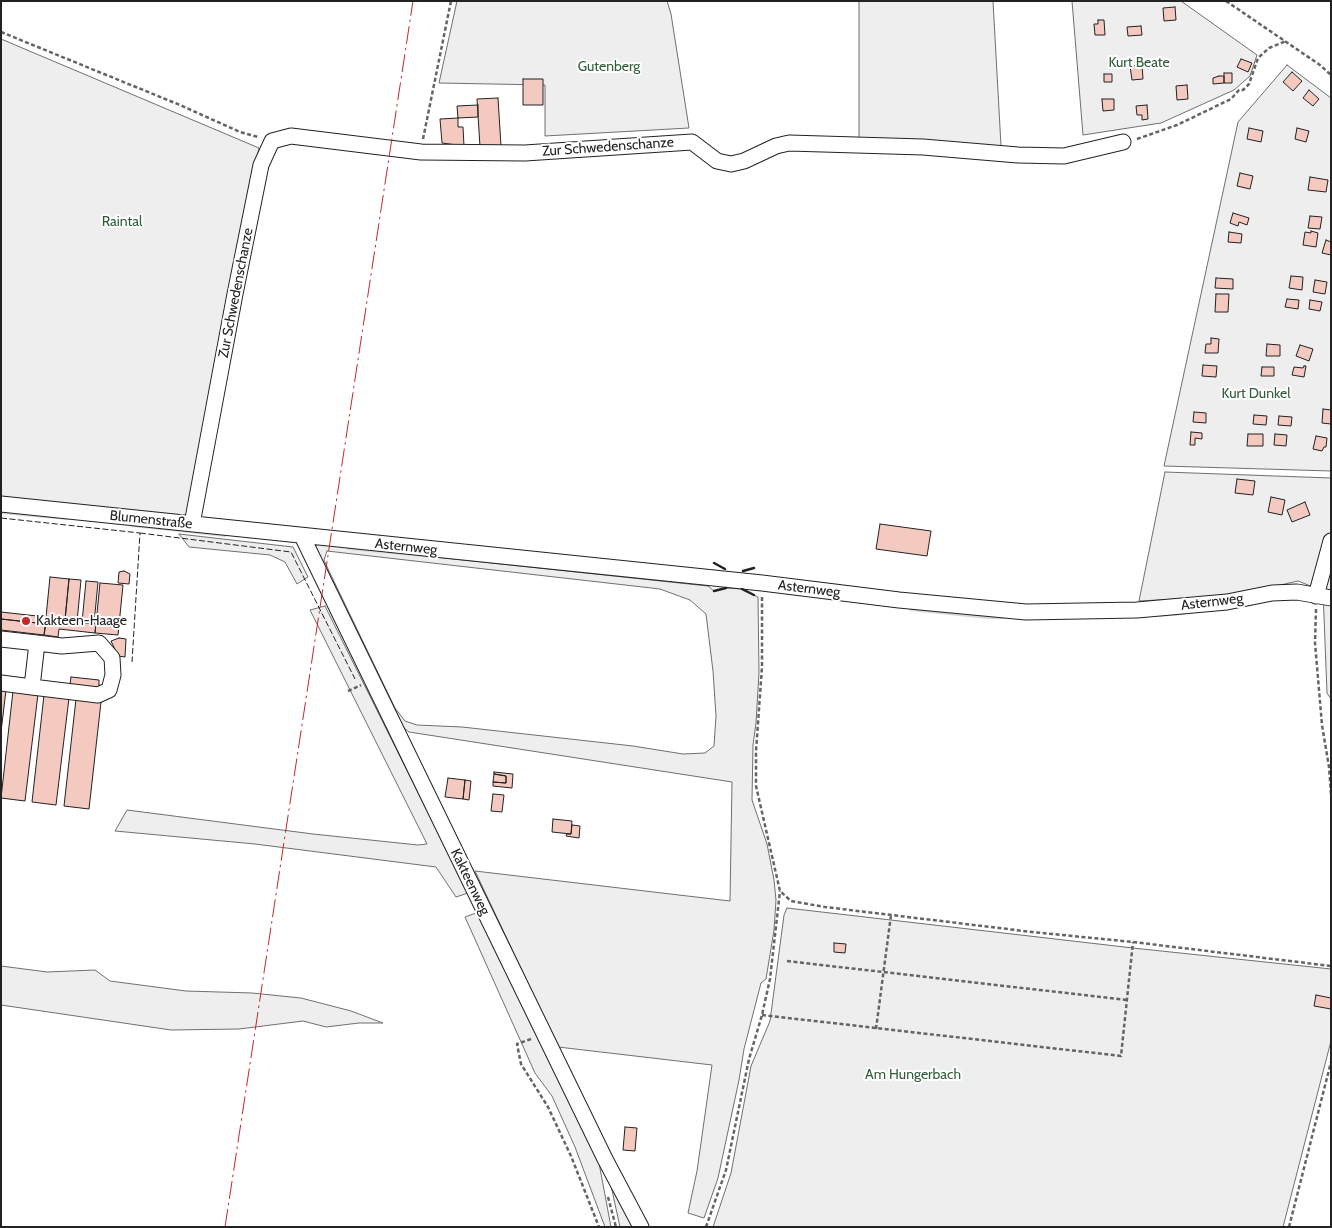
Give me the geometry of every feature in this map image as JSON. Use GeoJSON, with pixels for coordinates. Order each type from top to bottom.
{"type":"FeatureCollection","features":[{"type":"Feature","properties":{"kind":"street","name":"Zur Schwedenschanze"},"geometry":{"type":"LineString","coordinates":[[192,524],[261,165],[272,141],[291,136],[421,152],[525,153],[692,142],[717,161],[731,164],[744,161],[789,142],[923,147],[1018,155],[1064,156],[1123,142]]}},
{"type":"Feature","properties":{"kind":"street","name":"Blumenstraße"},"geometry":{"type":"LineString","coordinates":[[1,504],[302,536]]}},
{"type":"Feature","properties":{"kind":"street","name":"Asternweg"},"geometry":{"type":"LineString","coordinates":[[302,536],[1026,612],[1137,610],[1227,602],[1272,592],[1297,592],[1324,597]]}},
{"type":"Feature","properties":{"kind":"street","name":"Kakteenweg"},"geometry":{"type":"LineString","coordinates":[[302,536],[544,1035],[641,1227]]}},
{"type":"Feature","properties":{"kind":"street"},"geometry":{"type":"LineString","coordinates":[[1324,597],[1331,541]]}},
{"type":"Feature","properties":{"kind":"street"},"geometry":{"type":"LineString","coordinates":[[1,639],[62,646],[99,643],[112,658],[114,675],[109,690],[98,696],[1,683]]}},
{"type":"Feature","properties":{"kind":"street"},"geometry":{"type":"LineString","coordinates":[[32,687],[37,643]]}},
{"type":"Feature","properties":{"kind":"path"},"geometry":{"type":"LineString","coordinates":[[421,152],[451,1]]}},
{"type":"Feature","properties":{"kind":"path"},"geometry":{"type":"LineString","coordinates":[[1226,1],[1331,74]]}},
{"type":"Feature","properties":{"kind":"path"},"geometry":{"type":"LineString","coordinates":[[1,32],[180,104],[240,132],[272,141]]}},
{"type":"Feature","properties":{"kind":"path"},"geometry":{"type":"LineString","coordinates":[[1123,142],[1144,137],[1177,125],[1222,105],[1249,84],[1258,58],[1269,48],[1286,41]]}},
{"type":"Feature","properties":{"kind":"path"},"geometry":{"type":"LineString","coordinates":[[706,1227],[726,1170],[749,1059],[770,979],[780,891],[756,786],[756,751],[762,667],[762,583]]}},
{"type":"Feature","properties":{"kind":"path"},"geometry":{"type":"LineString","coordinates":[[1324,597],[1315,643],[1322,725],[1329,767],[1331,794]]}},
{"type":"Feature","properties":{"kind":"path"},"geometry":{"type":"LineString","coordinates":[[780,891],[791,901],[891,915],[1331,966]]}},
{"type":"Feature","properties":{"kind":"path"},"geometry":{"type":"LineString","coordinates":[[876,1029],[891,915]]}},
{"type":"Feature","properties":{"kind":"path"},"geometry":{"type":"LineString","coordinates":[[762,1015],[1121,1056],[1134,942]]}},
{"type":"Feature","properties":{"kind":"path"},"geometry":{"type":"LineString","coordinates":[[787,961],[1127,1000]]}},
{"type":"Feature","properties":{"kind":"path"},"geometry":{"type":"LineString","coordinates":[[544,1035],[517,1044],[520,1064],[548,1107],[571,1156],[599,1227]]}},
{"type":"Feature","properties":{"kind":"path"},"geometry":{"type":"LineString","coordinates":[[1289,1227],[1331,1062]]}},
{"type":"Feature","properties":{"kind":"green space","name":"Gutenberg"},"geometry":{"type":"Polygon","coordinates":[[[457,1],[667,1],[671,14],[689,128],[545,136],[545,85],[439,83],[457,1]]]}},
{"type":"Feature","properties":{"kind":"green space"},"geometry":{"type":"Polygon","coordinates":[[[859,1],[993,1],[1001,146],[859,139],[859,1]]]}},
{"type":"Feature","properties":{"kind":"green space","name":"Kurt Beate"},"geometry":{"type":"Polygon","coordinates":[[[1072,1],[1181,1],[1257,55],[1250,76],[1234,90],[1161,123],[1083,135],[1072,1]]]}},
{"type":"Feature","properties":{"kind":"green space","name":"Raintal"},"geometry":{"type":"Polygon","coordinates":[[[1,39],[259,148],[187,518],[1,497],[1,39]]]}},
{"type":"Feature","properties":{"kind":"green space","name":"Kurt Dunkel"},"geometry":{"type":"Polygon","coordinates":[[[1287,65],[1331,98],[1331,471],[1164,466],[1238,122],[1287,65]]]}},
{"type":"Feature","properties":{"kind":"green space"},"geometry":{"type":"Polygon","coordinates":[[[1165,472],[1331,478],[1331,699],[1327,693],[1323,591],[1298,581],[1232,596],[1139,601],[1165,472]]]}},
{"type":"Feature","properties":{"kind":"green space"},"geometry":{"type":"Polygon","coordinates":[[[179,534],[293,547],[308,577],[297,584],[285,562],[270,555],[189,547],[179,534]]]}},
{"type":"Feature","properties":{"kind":"green space"},"geometry":{"type":"Polygon","coordinates":[[[318,542],[388,552],[708,586],[714,591],[726,588],[742,589],[758,597],[759,673],[753,745],[752,800],[767,844],[774,880],[776,900],[774,930],[766,979],[761,983],[744,1049],[718,1178],[704,1218],[688,1213],[697,1171],[712,1065],[558,1047],[475,871],[730,901],[732,782],[409,732],[398,723],[314,545],[318,542]],[[327,551],[324,560],[395,708],[405,721],[417,725],[462,727],[633,746],[683,754],[705,753],[714,746],[716,716],[706,614],[690,600],[660,589],[327,551]]]}},
{"type":"Feature","properties":{"kind":"green space"},"geometry":{"type":"Polygon","coordinates":[[[325,606],[468,893],[456,897],[436,867],[255,844],[115,831],[127,810],[313,834],[418,845],[427,844],[310,610],[325,606]]]}},
{"type":"Feature","properties":{"kind":"green space","name":"Am Hungerbach"},"geometry":{"type":"Polygon","coordinates":[[[787,908],[1331,969],[1331,1041],[1283,1227],[713,1227],[731,1173],[751,1066],[770,1021],[784,915],[787,908]]]}},
{"type":"Feature","properties":{"kind":"green space"},"geometry":{"type":"Polygon","coordinates":[[[479,912],[599,1163],[611,1227],[605,1227],[575,1147],[552,1096],[535,1073],[465,917],[479,912]]]}},
{"type":"Feature","properties":{"kind":"green space"},"geometry":{"type":"Polygon","coordinates":[[[1,966],[47,972],[95,970],[110,981],[186,991],[252,993],[301,998],[351,1011],[383,1023],[359,1023],[326,1027],[303,1021],[239,1029],[171,1030],[1,1005],[1,966]]]}},
{"type":"Feature","properties":{"kind":"green space"},"geometry":{"type":"Polygon","coordinates":[[[610,1181],[633,1227],[620,1227],[610,1181]]]}},
{"type":"Feature","properties":{"kind":"building"},"geometry":{"type":"Polygon","coordinates":[[[1175,7],[1176,20],[1164,21],[1163,8],[1175,7]]]}},
{"type":"Feature","properties":{"kind":"building"},"geometry":{"type":"Polygon","coordinates":[[[1098,20],[1104,20],[1105,35],[1095,35],[1094,24],[1098,24],[1098,20]]]}},
{"type":"Feature","properties":{"kind":"building"},"geometry":{"type":"Polygon","coordinates":[[[1141,26],[1142,35],[1128,36],[1127,27],[1141,26]]]}},
{"type":"Feature","properties":{"kind":"building"},"geometry":{"type":"Polygon","coordinates":[[[1241,59],[1252,63],[1248,72],[1237,67],[1241,59]]]}},
{"type":"Feature","properties":{"kind":"building"},"geometry":{"type":"Polygon","coordinates":[[[1142,65],[1143,79],[1132,80],[1130,66],[1142,65]]]}},
{"type":"Feature","properties":{"kind":"building"},"geometry":{"type":"Polygon","coordinates":[[[1292,72],[1302,81],[1293,91],[1283,82],[1292,72]]]}},
{"type":"Feature","properties":{"kind":"building"},"geometry":{"type":"Polygon","coordinates":[[[1224,73],[1232,73],[1232,83],[1224,83],[1224,73]]]}},
{"type":"Feature","properties":{"kind":"building"},"geometry":{"type":"Polygon","coordinates":[[[1104,74],[1112,74],[1112,82],[1104,82],[1104,74]]]}},
{"type":"Feature","properties":{"kind":"building"},"geometry":{"type":"Polygon","coordinates":[[[1224,76],[1224,83],[1213,84],[1213,78],[1224,76]]]}},
{"type":"Feature","properties":{"kind":"building"},"geometry":{"type":"Polygon","coordinates":[[[523,79],[543,79],[543,105],[523,105],[523,79]]]}},
{"type":"Feature","properties":{"kind":"building"},"geometry":{"type":"Polygon","coordinates":[[[1187,85],[1188,99],[1177,100],[1176,86],[1187,85]]]}},
{"type":"Feature","properties":{"kind":"building"},"geometry":{"type":"Polygon","coordinates":[[[1309,90],[1319,99],[1313,106],[1303,98],[1309,90]]]}},
{"type":"Feature","properties":{"kind":"building"},"geometry":{"type":"Polygon","coordinates":[[[498,98],[501,146],[480,147],[477,99],[498,98]]]}},
{"type":"Feature","properties":{"kind":"building"},"geometry":{"type":"Polygon","coordinates":[[[1102,99],[1114,99],[1114,110],[1103,111],[1102,99]]]}},
{"type":"Feature","properties":{"kind":"building"},"geometry":{"type":"Polygon","coordinates":[[[478,105],[478,117],[458,118],[457,106],[478,105]]]}},
{"type":"Feature","properties":{"kind":"building"},"geometry":{"type":"Polygon","coordinates":[[[1147,105],[1148,119],[1142,120],[1142,115],[1137,115],[1136,106],[1147,105]]]}},
{"type":"Feature","properties":{"kind":"building"},"geometry":{"type":"Polygon","coordinates":[[[458,118],[458,127],[463,127],[464,146],[442,143],[440,119],[458,118]]]}},
{"type":"Feature","properties":{"kind":"building"},"geometry":{"type":"Polygon","coordinates":[[[1249,128],[1263,131],[1261,142],[1247,139],[1249,128]]]}},
{"type":"Feature","properties":{"kind":"building"},"geometry":{"type":"Polygon","coordinates":[[[1297,128],[1309,131],[1306,142],[1295,139],[1297,128]]]}},
{"type":"Feature","properties":{"kind":"building"},"geometry":{"type":"Polygon","coordinates":[[[1240,173],[1253,176],[1250,189],[1237,186],[1240,173]]]}},
{"type":"Feature","properties":{"kind":"building"},"geometry":{"type":"Polygon","coordinates":[[[1310,177],[1328,180],[1326,192],[1308,190],[1310,177]]]}},
{"type":"Feature","properties":{"kind":"building"},"geometry":{"type":"Polygon","coordinates":[[[1233,213],[1249,218],[1247,225],[1239,222],[1238,226],[1230,223],[1233,213]]]}},
{"type":"Feature","properties":{"kind":"building"},"geometry":{"type":"Polygon","coordinates":[[[1310,216],[1322,217],[1320,229],[1308,228],[1310,216]]]}},
{"type":"Feature","properties":{"kind":"building"},"geometry":{"type":"Polygon","coordinates":[[[1311,231],[1318,233],[1316,247],[1303,245],[1305,232],[1311,233],[1311,231]]]}},
{"type":"Feature","properties":{"kind":"building"},"geometry":{"type":"Polygon","coordinates":[[[1229,232],[1242,234],[1241,243],[1228,242],[1229,232]]]}},
{"type":"Feature","properties":{"kind":"building"},"geometry":{"type":"Polygon","coordinates":[[[1326,240],[1331,242],[1331,255],[1322,253],[1326,240]]]}},
{"type":"Feature","properties":{"kind":"building"},"geometry":{"type":"Polygon","coordinates":[[[1291,276],[1303,277],[1302,290],[1289,288],[1291,276]]]}},
{"type":"Feature","properties":{"kind":"building"},"geometry":{"type":"Polygon","coordinates":[[[1216,278],[1233,279],[1233,289],[1215,288],[1216,278]]]}},
{"type":"Feature","properties":{"kind":"building"},"geometry":{"type":"Polygon","coordinates":[[[1315,280],[1327,282],[1325,294],[1313,292],[1315,280]]]}},
{"type":"Feature","properties":{"kind":"building"},"geometry":{"type":"Polygon","coordinates":[[[1216,294],[1229,294],[1228,312],[1215,312],[1216,294]]]}},
{"type":"Feature","properties":{"kind":"building"},"geometry":{"type":"Polygon","coordinates":[[[1287,299],[1299,300],[1298,309],[1285,307],[1287,299]]]}},
{"type":"Feature","properties":{"kind":"building"},"geometry":{"type":"Polygon","coordinates":[[[1310,300],[1322,302],[1320,311],[1309,309],[1310,300]]]}},
{"type":"Feature","properties":{"kind":"building"},"geometry":{"type":"Polygon","coordinates":[[[1211,338],[1219,339],[1218,353],[1205,353],[1206,344],[1211,344],[1211,338]]]}},
{"type":"Feature","properties":{"kind":"building"},"geometry":{"type":"Polygon","coordinates":[[[1267,344],[1280,345],[1280,356],[1266,356],[1267,344]]]}},
{"type":"Feature","properties":{"kind":"building"},"geometry":{"type":"Polygon","coordinates":[[[1300,345],[1313,349],[1309,361],[1296,356],[1300,345]]]}},
{"type":"Feature","properties":{"kind":"building"},"geometry":{"type":"Polygon","coordinates":[[[1203,365],[1217,366],[1216,377],[1202,376],[1203,365]]]}},
{"type":"Feature","properties":{"kind":"building"},"geometry":{"type":"Polygon","coordinates":[[[1306,366],[1304,377],[1292,375],[1294,367],[1303,368],[1306,366]]]}},
{"type":"Feature","properties":{"kind":"building"},"geometry":{"type":"Polygon","coordinates":[[[1262,367],[1274,367],[1274,376],[1261,376],[1262,367]]]}},
{"type":"Feature","properties":{"kind":"building"},"geometry":{"type":"Polygon","coordinates":[[[1323,409],[1331,410],[1331,424],[1322,423],[1323,409]]]}},
{"type":"Feature","properties":{"kind":"building"},"geometry":{"type":"Polygon","coordinates":[[[1194,412],[1206,413],[1206,423],[1193,422],[1194,412]]]}},
{"type":"Feature","properties":{"kind":"building"},"geometry":{"type":"Polygon","coordinates":[[[1254,415],[1267,416],[1266,425],[1253,424],[1254,415]]]}},
{"type":"Feature","properties":{"kind":"building"},"geometry":{"type":"Polygon","coordinates":[[[1279,416],[1292,417],[1291,426],[1278,425],[1279,416]]]}},
{"type":"Feature","properties":{"kind":"building"},"geometry":{"type":"Polygon","coordinates":[[[1191,432],[1202,433],[1202,439],[1195,438],[1195,445],[1190,445],[1191,432]]]}},
{"type":"Feature","properties":{"kind":"building"},"geometry":{"type":"Polygon","coordinates":[[[1248,434],[1263,434],[1263,446],[1247,446],[1248,434]]]}},
{"type":"Feature","properties":{"kind":"building"},"geometry":{"type":"Polygon","coordinates":[[[1275,434],[1287,435],[1286,446],[1274,445],[1275,434]]]}},
{"type":"Feature","properties":{"kind":"building"},"geometry":{"type":"Polygon","coordinates":[[[1316,436],[1327,438],[1326,447],[1322,451],[1313,449],[1316,436]]]}},
{"type":"Feature","properties":{"kind":"building"},"geometry":{"type":"Polygon","coordinates":[[[1237,479],[1255,481],[1253,495],[1235,493],[1237,479]]]}},
{"type":"Feature","properties":{"kind":"building"},"geometry":{"type":"Polygon","coordinates":[[[1271,497],[1285,500],[1282,515],[1268,512],[1271,497]]]}},
{"type":"Feature","properties":{"kind":"building"},"geometry":{"type":"Polygon","coordinates":[[[1305,502],[1310,515],[1292,522],[1287,510],[1305,502]]]}},
{"type":"Feature","properties":{"kind":"building"},"geometry":{"type":"Polygon","coordinates":[[[880,524],[931,531],[927,556],[876,549],[880,524]]]}},
{"type":"Feature","properties":{"kind":"building"},"geometry":{"type":"Polygon","coordinates":[[[124,571],[130,574],[129,584],[118,583],[119,572],[124,571]]]}},
{"type":"Feature","properties":{"kind":"building"},"geometry":{"type":"Polygon","coordinates":[[[50,577],[69,579],[65,619],[46,617],[50,577]]]}},
{"type":"Feature","properties":{"kind":"building"},"geometry":{"type":"Polygon","coordinates":[[[69,579],[81,580],[77,622],[65,621],[69,579]]]}},
{"type":"Feature","properties":{"kind":"building"},"geometry":{"type":"Polygon","coordinates":[[[86,581],[98,582],[94,624],[82,622],[86,581]]]}},
{"type":"Feature","properties":{"kind":"building"},"geometry":{"type":"Polygon","coordinates":[[[100,583],[123,585],[118,635],[95,633],[100,583]]]}},
{"type":"Feature","properties":{"kind":"building"},"geometry":{"type":"Polygon","coordinates":[[[1,612],[46,617],[46,624],[1,619],[1,612]]]}},
{"type":"Feature","properties":{"kind":"building"},"geometry":{"type":"Polygon","coordinates":[[[46,617],[96,624],[95,633],[59,629],[58,637],[44,635],[46,617]]]}},
{"type":"Feature","properties":{"kind":"building"},"geometry":{"type":"Polygon","coordinates":[[[1,619],[46,624],[44,635],[1,630],[1,619]]]}},
{"type":"Feature","properties":{"kind":"building"},"geometry":{"type":"Polygon","coordinates":[[[119,638],[126,639],[125,657],[118,656],[111,641],[119,638]]]}},
{"type":"Feature","properties":{"kind":"building"},"geometry":{"type":"Polygon","coordinates":[[[71,677],[99,680],[99,688],[70,685],[71,677]]]}},
{"type":"Feature","properties":{"kind":"building"},"geometry":{"type":"Polygon","coordinates":[[[1,689],[6,690],[1,732],[1,689]]]}},
{"type":"Feature","properties":{"kind":"building"},"geometry":{"type":"Polygon","coordinates":[[[13,691],[38,694],[25,801],[1,798],[13,691]]]}},
{"type":"Feature","properties":{"kind":"building"},"geometry":{"type":"Polygon","coordinates":[[[44,695],[69,698],[56,805],[32,802],[44,695]]]}},
{"type":"Feature","properties":{"kind":"building"},"geometry":{"type":"Polygon","coordinates":[[[76,699],[101,702],[89,809],[64,806],[76,699]]]}},
{"type":"Feature","properties":{"kind":"building"},"geometry":{"type":"Polygon","coordinates":[[[494,772],[513,774],[512,788],[493,786],[493,782],[506,783],[506,776],[494,774],[494,772]]]}},
{"type":"Feature","properties":{"kind":"building"},"geometry":{"type":"Polygon","coordinates":[[[494,774],[506,776],[506,783],[493,782],[494,774]]]}},
{"type":"Feature","properties":{"kind":"building"},"geometry":{"type":"Polygon","coordinates":[[[448,778],[465,780],[463,799],[445,797],[448,778]]]}},
{"type":"Feature","properties":{"kind":"building"},"geometry":{"type":"Polygon","coordinates":[[[465,780],[471,781],[469,800],[463,799],[465,780]]]}},
{"type":"Feature","properties":{"kind":"building"},"geometry":{"type":"Polygon","coordinates":[[[493,794],[504,795],[502,812],[491,811],[493,794]]]}},
{"type":"Feature","properties":{"kind":"building"},"geometry":{"type":"Polygon","coordinates":[[[553,819],[572,821],[571,834],[552,832],[553,819]]]}},
{"type":"Feature","properties":{"kind":"building"},"geometry":{"type":"Polygon","coordinates":[[[572,825],[580,826],[579,838],[566,836],[571,834],[572,825]]]}},
{"type":"Feature","properties":{"kind":"building"},"geometry":{"type":"Polygon","coordinates":[[[834,943],[846,944],[845,953],[834,952],[834,943]]]}},
{"type":"Feature","properties":{"kind":"building"},"geometry":{"type":"Polygon","coordinates":[[[1316,995],[1331,998],[1331,1009],[1314,1006],[1316,995]]]}},
{"type":"Feature","properties":{"kind":"building"},"geometry":{"type":"Polygon","coordinates":[[[625,1127],[637,1128],[635,1151],[623,1150],[625,1127]]]}},
{"type":"Feature","properties":{"kind":"waterway"},"geometry":{"type":"LineString","coordinates":[[1,512],[68,518]]}},
{"type":"Feature","properties":{"kind":"waterway"},"geometry":{"type":"LineString","coordinates":[[132,525],[225,535]]}},
{"type":"Feature","properties":{"kind":"waterway"},"geometry":{"type":"LineString","coordinates":[[348,548],[423,555]]}},
{"type":"Feature","properties":{"kind":"waterway"},"geometry":{"type":"LineString","coordinates":[[911,609],[1004,617]]}},
{"type":"Feature","properties":{"kind":"waterway"},"geometry":{"type":"LineString","coordinates":[[1158,615],[1184,613]]}},
{"type":"Feature","properties":{"kind":"fence"},"geometry":{"type":"LineString","coordinates":[[1,518],[140,533],[132,662]]}},
{"type":"Feature","properties":{"kind":"fence"},"geometry":{"type":"LineString","coordinates":[[140,533],[291,552],[355,679]]}},
{"type":"Feature","properties":{"kind":"wall"},"geometry":{"type":"LineString","coordinates":[[714,563],[725,569]]}},
{"type":"Feature","properties":{"kind":"wall"},"geometry":{"type":"LineString","coordinates":[[743,571],[754,568]]}},
{"type":"Feature","properties":{"kind":"wall"},"geometry":{"type":"LineString","coordinates":[[714,591],[726,588]]}},
{"type":"Feature","properties":{"kind":"wall"},"geometry":{"type":"LineString","coordinates":[[742,589],[754,595]]}},
{"type":"Feature","properties":{"kind":"power"},"geometry":{"type":"LineString","coordinates":[[225,1227],[413,1]]}},
{"type":"Feature","properties":{"kind":"place","name":"Kakteen-Haage"},"geometry":{"type":"Point","coordinates":[26,621]}}]}
